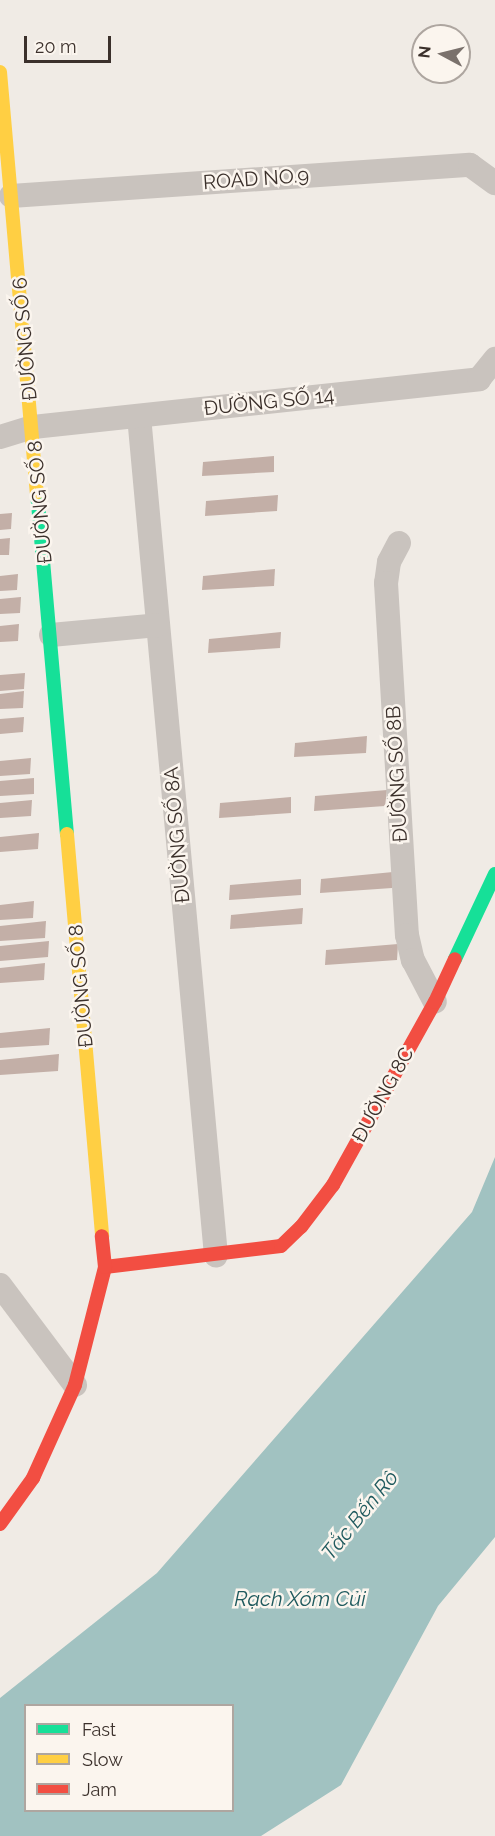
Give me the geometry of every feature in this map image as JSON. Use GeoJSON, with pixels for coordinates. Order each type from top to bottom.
{"type":"FeatureCollection","features":[{"type":"Feature","properties":{"kind":"street","name":"ĐƯỜNG SỐ 6"},"geometry":{"type":"LineString","coordinates":[[0,72],[33,427]]}},
{"type":"Feature","properties":{"kind":"street","name":"ROAD NO.9"},"geometry":{"type":"LineString","coordinates":[[11,196],[470,165],[495,183]]}},
{"type":"Feature","properties":{"kind":"street","name":"ĐƯỜNG SỐ 14"},"geometry":{"type":"LineString","coordinates":[[0,437],[33,427],[478,379],[495,359]]}},
{"type":"Feature","properties":{"kind":"street","name":"ĐƯỜNG SỐ 8A"},"geometry":{"type":"LineString","coordinates":[[139,416],[216,1254]]}},
{"type":"Feature","properties":{"kind":"street","name":"ĐƯỜNG SỐ 8"},"geometry":{"type":"LineString","coordinates":[[0,1524],[33,1478],[75,1385],[105,1267],[33,427]]}},
{"type":"Feature","properties":{"kind":"street","name":"ĐƯỜNG SỐ 8B"},"geometry":{"type":"LineString","coordinates":[[399,543],[389,562],[386,583],[407,935],[413,960],[435,1002]]}},
{"type":"Feature","properties":{"kind":"street"},"geometry":{"type":"LineString","coordinates":[[51,635],[158,625]]}},
{"type":"Feature","properties":{"kind":"street","name":"ĐƯỜNG 8C"},"geometry":{"type":"LineString","coordinates":[[105,1267],[281,1246],[301,1227],[333,1185],[435,1002],[495,873]]}},
{"type":"Feature","properties":{"kind":"street"},"geometry":{"type":"LineString","coordinates":[[0,1285],[75,1385]]}},
{"type":"Feature","properties":{"kind":"water","name":"Rạch Xóm Củi"},"geometry":{"type":"Polygon","coordinates":[[[495,1157],[495,1537],[438,1606],[341,1785],[261,1836],[0,1836],[0,1698],[157,1573],[472,1212],[495,1157]]]}},
{"type":"Feature","properties":{"kind":"building"},"geometry":{"type":"Polygon","coordinates":[[[274,456],[274,472],[202,476],[203,462],[274,456]]]}},
{"type":"Feature","properties":{"kind":"building"},"geometry":{"type":"Polygon","coordinates":[[[278,495],[277,511],[205,516],[206,501],[278,495]]]}},
{"type":"Feature","properties":{"kind":"building"},"geometry":{"type":"Polygon","coordinates":[[[12,513],[11,529],[0,530],[0,514],[12,513]]]}},
{"type":"Feature","properties":{"kind":"building"},"geometry":{"type":"Polygon","coordinates":[[[10,538],[9,555],[0,555],[0,539],[10,538]]]}},
{"type":"Feature","properties":{"kind":"building"},"geometry":{"type":"Polygon","coordinates":[[[275,569],[274,586],[202,590],[203,576],[275,569]]]}},
{"type":"Feature","properties":{"kind":"building"},"geometry":{"type":"Polygon","coordinates":[[[18,574],[17,590],[0,591],[0,576],[18,574]]]}},
{"type":"Feature","properties":{"kind":"building"},"geometry":{"type":"Polygon","coordinates":[[[21,597],[20,613],[0,614],[0,599],[21,597]]]}},
{"type":"Feature","properties":{"kind":"building"},"geometry":{"type":"Polygon","coordinates":[[[19,624],[18,641],[0,642],[0,626],[19,624]]]}},
{"type":"Feature","properties":{"kind":"building"},"geometry":{"type":"Polygon","coordinates":[[[281,632],[280,648],[208,653],[209,639],[281,632]]]}},
{"type":"Feature","properties":{"kind":"building"},"geometry":{"type":"Polygon","coordinates":[[[25,673],[24,689],[0,691],[0,675],[25,673]]]}},
{"type":"Feature","properties":{"kind":"building"},"geometry":{"type":"Polygon","coordinates":[[[24,691],[23,708],[0,709],[0,694],[24,691]]]}},
{"type":"Feature","properties":{"kind":"building"},"geometry":{"type":"Polygon","coordinates":[[[24,717],[23,732],[0,734],[0,719],[24,717]]]}},
{"type":"Feature","properties":{"kind":"building"},"geometry":{"type":"Polygon","coordinates":[[[367,736],[366,753],[294,757],[295,743],[367,736]]]}},
{"type":"Feature","properties":{"kind":"building"},"geometry":{"type":"Polygon","coordinates":[[[31,758],[30,774],[0,776],[0,761],[31,758]]]}},
{"type":"Feature","properties":{"kind":"building"},"geometry":{"type":"Polygon","coordinates":[[[34,778],[34,794],[0,796],[0,781],[34,778]]]}},
{"type":"Feature","properties":{"kind":"building"},"geometry":{"type":"Polygon","coordinates":[[[387,790],[385,806],[314,811],[315,796],[387,790]]]}},
{"type":"Feature","properties":{"kind":"building"},"geometry":{"type":"Polygon","coordinates":[[[291,797],[291,813],[219,818],[220,803],[291,797]]]}},
{"type":"Feature","properties":{"kind":"building"},"geometry":{"type":"Polygon","coordinates":[[[32,800],[31,816],[0,818],[0,803],[32,800]]]}},
{"type":"Feature","properties":{"kind":"building"},"geometry":{"type":"Polygon","coordinates":[[[39,833],[38,849],[0,852],[0,837],[39,833]]]}},
{"type":"Feature","properties":{"kind":"building"},"geometry":{"type":"Polygon","coordinates":[[[393,872],[392,888],[320,893],[321,879],[393,872]]]}},
{"type":"Feature","properties":{"kind":"building"},"geometry":{"type":"Polygon","coordinates":[[[301,879],[301,895],[229,900],[230,885],[301,879]]]}},
{"type":"Feature","properties":{"kind":"building"},"geometry":{"type":"Polygon","coordinates":[[[34,901],[33,918],[0,920],[0,905],[34,901]]]}},
{"type":"Feature","properties":{"kind":"building"},"geometry":{"type":"Polygon","coordinates":[[[303,908],[302,924],[230,929],[231,915],[303,908]]]}},
{"type":"Feature","properties":{"kind":"building"},"geometry":{"type":"Polygon","coordinates":[[[46,921],[45,938],[0,941],[0,926],[46,921]]]}},
{"type":"Feature","properties":{"kind":"building"},"geometry":{"type":"Polygon","coordinates":[[[49,941],[48,957],[0,961],[0,946],[49,941]]]}},
{"type":"Feature","properties":{"kind":"building"},"geometry":{"type":"Polygon","coordinates":[[[398,944],[397,960],[325,965],[326,950],[398,944]]]}},
{"type":"Feature","properties":{"kind":"building"},"geometry":{"type":"Polygon","coordinates":[[[45,963],[44,980],[0,983],[0,968],[45,963]]]}},
{"type":"Feature","properties":{"kind":"building"},"geometry":{"type":"Polygon","coordinates":[[[50,1028],[49,1045],[0,1048],[0,1033],[50,1028]]]}},
{"type":"Feature","properties":{"kind":"building"},"geometry":{"type":"Polygon","coordinates":[[[59,1054],[58,1071],[0,1075],[0,1060],[59,1054]]]}},
{"type":"Feature","properties":{"kind":"traffic: fast"},"geometry":{"type":"LineString","coordinates":[[37,492],[67,834]]}},
{"type":"Feature","properties":{"kind":"traffic: fast"},"geometry":{"type":"LineString","coordinates":[[455,959],[495,874]]}},
{"type":"Feature","properties":{"kind":"traffic: slow"},"geometry":{"type":"LineString","coordinates":[[0,72],[37,492]]}},
{"type":"Feature","properties":{"kind":"traffic: slow"},"geometry":{"type":"LineString","coordinates":[[67,834],[102,1236]]}},
{"type":"Feature","properties":{"kind":"traffic: jam"},"geometry":{"type":"LineString","coordinates":[[105,1267],[281,1246],[301,1227],[333,1185],[435,1002],[455,959]]}},
{"type":"Feature","properties":{"kind":"traffic: jam"},"geometry":{"type":"LineString","coordinates":[[0,1524],[33,1478],[75,1385],[105,1267],[102,1236]]}},
{"type":"Feature","properties":{"kind":"water label","name":"Tắc Bến Rô"},"geometry":{"type":"Point","coordinates":[360,1515]}}]}
